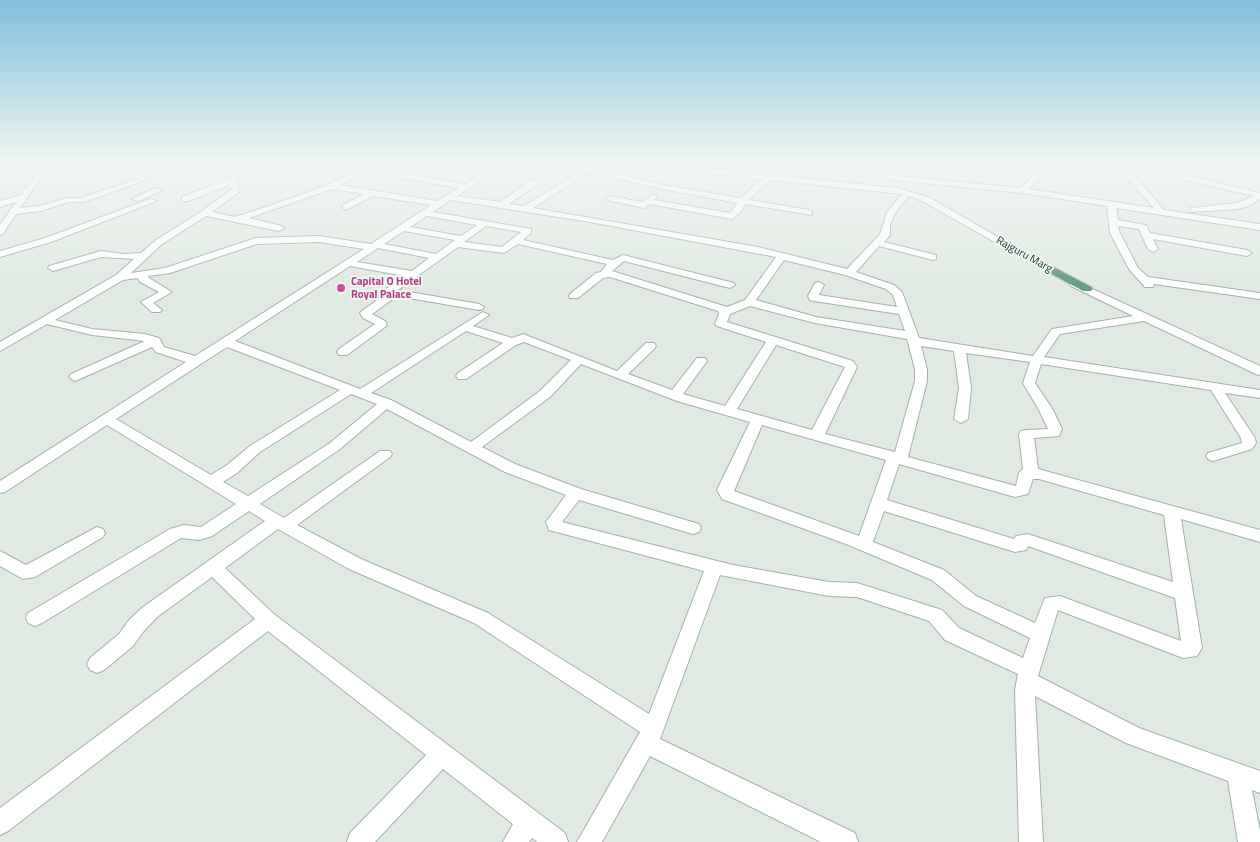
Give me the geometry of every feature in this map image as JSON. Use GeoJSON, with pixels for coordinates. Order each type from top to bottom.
{"type":"FeatureCollection","features":[{"type":"Feature","properties":{"kind":"main road"},"geometry":{"type":"LineString","coordinates":[[1019,252],[1087,289]]}},
{"type":"Feature","properties":{"kind":"street"},"geometry":{"type":"LineString","coordinates":[[0,232],[18,205]]}},
{"type":"Feature","properties":{"kind":"street"},"geometry":{"type":"LineString","coordinates":[[14,212],[50,205]]}},
{"type":"Feature","properties":{"kind":"street"},"geometry":{"type":"LineString","coordinates":[[127,205],[134,208]]}},
{"type":"Feature","properties":{"kind":"street"},"geometry":{"type":"LineString","coordinates":[[0,254],[48,240],[143,205]]}},
{"type":"Feature","properties":{"kind":"street"},"geometry":{"type":"LineString","coordinates":[[0,347],[120,277],[141,256],[159,242],[216,205]]}},
{"type":"Feature","properties":{"kind":"street"},"geometry":{"type":"LineString","coordinates":[[205,214],[233,220],[278,205]]}},
{"type":"Feature","properties":{"kind":"street"},"geometry":{"type":"LineString","coordinates":[[0,488],[436,205]]}},
{"type":"Feature","properties":{"kind":"street"},"geometry":{"type":"LineString","coordinates":[[510,205],[749,248],[849,273],[890,287],[898,294],[914,338],[921,369],[921,381],[897,458],[878,503],[864,545]]}},
{"type":"Feature","properties":{"kind":"street"},"geometry":{"type":"LineString","coordinates":[[526,208],[530,205]]}},
{"type":"Feature","properties":{"kind":"street"},"geometry":{"type":"LineString","coordinates":[[671,205],[730,216],[736,213],[740,205]]}},
{"type":"Feature","properties":{"kind":"street"},"geometry":{"type":"LineString","coordinates":[[762,205],[809,213]]}},
{"type":"Feature","properties":{"kind":"street"},"geometry":{"type":"LineString","coordinates":[[849,273],[885,235],[886,225],[895,205]]}},
{"type":"Feature","properties":{"kind":"street","name":"Rajguru Marg"},"geometry":{"type":"LineString","coordinates":[[936,205],[1019,252]]}},
{"type":"Feature","properties":{"kind":"street"},"geometry":{"type":"LineString","coordinates":[[1111,205],[1115,233],[1134,269],[1147,283],[1260,296]]}},
{"type":"Feature","properties":{"kind":"street"},"geometry":{"type":"LineString","coordinates":[[1121,205],[1260,227]]}},
{"type":"Feature","properties":{"kind":"street"},"geometry":{"type":"LineString","coordinates":[[1153,205],[1157,210]]}},
{"type":"Feature","properties":{"kind":"street"},"geometry":{"type":"LineString","coordinates":[[1157,210],[1218,209],[1239,205]]}},
{"type":"Feature","properties":{"kind":"street"},"geometry":{"type":"LineString","coordinates":[[402,228],[501,250],[506,249],[528,232],[528,230],[426,213]]}},
{"type":"Feature","properties":{"kind":"street"},"geometry":{"type":"LineString","coordinates":[[240,219],[279,228]]}},
{"type":"Feature","properties":{"kind":"street"},"geometry":{"type":"LineString","coordinates":[[1112,222],[1141,226],[1152,247],[1248,257],[1146,234]]}},
{"type":"Feature","properties":{"kind":"street"},"geometry":{"type":"LineString","coordinates":[[481,311],[430,297],[390,291],[484,223]]}},
{"type":"Feature","properties":{"kind":"street"},"geometry":{"type":"LineString","coordinates":[[120,277],[166,271],[256,241],[319,239],[438,257]]}},
{"type":"Feature","properties":{"kind":"street"},"geometry":{"type":"LineString","coordinates":[[516,241],[614,263]]}},
{"type":"Feature","properties":{"kind":"street"},"geometry":{"type":"LineString","coordinates":[[877,243],[933,257]]}},
{"type":"Feature","properties":{"kind":"street"},"geometry":{"type":"LineString","coordinates":[[53,268],[101,254],[124,257],[141,256]]}},
{"type":"Feature","properties":{"kind":"street"},"geometry":{"type":"LineString","coordinates":[[574,296],[600,274],[605,273],[654,287],[725,312],[749,302],[782,256]]}},
{"type":"Feature","properties":{"kind":"street"},"geometry":{"type":"LineString","coordinates":[[605,273],[614,263],[623,258],[730,284]]}},
{"type":"Feature","properties":{"kind":"street"},"geometry":{"type":"LineString","coordinates":[[348,263],[413,274]]}},
{"type":"Feature","properties":{"kind":"street"},"geometry":{"type":"LineString","coordinates":[[654,287],[673,270]]}},
{"type":"Feature","properties":{"kind":"street"},"geometry":{"type":"LineString","coordinates":[[143,275],[144,280],[167,292],[146,302],[156,310]]}},
{"type":"Feature","properties":{"kind":"street"},"geometry":{"type":"LineString","coordinates":[[818,285],[813,296],[814,298],[905,312]]}},
{"type":"Feature","properties":{"kind":"street"},"geometry":{"type":"LineString","coordinates":[[1087,289],[1260,371]]}},
{"type":"Feature","properties":{"kind":"street"},"geometry":{"type":"LineString","coordinates":[[343,352],[381,325],[381,322],[367,316],[366,313],[394,293]]}},
{"type":"Feature","properties":{"kind":"street"},"geometry":{"type":"LineString","coordinates":[[749,302],[815,320],[959,347],[1260,394]]}},
{"type":"Feature","properties":{"kind":"street"},"geometry":{"type":"LineString","coordinates":[[211,482],[232,469],[255,449],[464,327],[481,311]]}},
{"type":"Feature","properties":{"kind":"street"},"geometry":{"type":"LineString","coordinates":[[725,312],[721,324],[849,364],[850,367],[817,436]]}},
{"type":"Feature","properties":{"kind":"street"},"geometry":{"type":"LineString","coordinates":[[1031,472],[1026,434],[1054,433],[1046,410],[1029,383],[1037,359],[1056,331],[1146,317]]}},
{"type":"Feature","properties":{"kind":"street"},"geometry":{"type":"LineString","coordinates":[[47,321],[92,332],[135,335],[155,341],[160,349],[196,361]]}},
{"type":"Feature","properties":{"kind":"street"},"geometry":{"type":"LineString","coordinates":[[464,327],[512,342]]}},
{"type":"Feature","properties":{"kind":"street"},"geometry":{"type":"LineString","coordinates":[[462,376],[512,342],[524,338],[619,376],[675,395],[1015,492],[1024,490],[1027,473],[1031,472],[1260,536]]}},
{"type":"Feature","properties":{"kind":"street"},"geometry":{"type":"LineString","coordinates":[[75,377],[155,341]]}},
{"type":"Feature","properties":{"kind":"street"},"geometry":{"type":"LineString","coordinates":[[730,411],[774,341]]}},
{"type":"Feature","properties":{"kind":"street"},"geometry":{"type":"LineString","coordinates":[[226,342],[386,403],[510,468],[576,493],[694,528]]}},
{"type":"Feature","properties":{"kind":"street"},"geometry":{"type":"LineString","coordinates":[[619,376],[650,346]]}},
{"type":"Feature","properties":{"kind":"street"},"geometry":{"type":"LineString","coordinates":[[959,347],[965,388],[961,419]]}},
{"type":"Feature","properties":{"kind":"street"},"geometry":{"type":"LineString","coordinates":[[472,448],[545,394],[579,359]]}},
{"type":"Feature","properties":{"kind":"street"},"geometry":{"type":"LineString","coordinates":[[675,395],[701,361]]}},
{"type":"Feature","properties":{"kind":"street"},"geometry":{"type":"LineString","coordinates":[[1213,456],[1247,446],[1249,443],[1248,438],[1215,387]]}},
{"type":"Feature","properties":{"kind":"street"},"geometry":{"type":"LineString","coordinates":[[35,618],[176,533],[181,531],[202,534],[335,446],[386,403]]}},
{"type":"Feature","properties":{"kind":"street"},"geometry":{"type":"LineString","coordinates":[[106,419],[281,523],[355,564],[481,618],[650,736],[846,842]]}},
{"type":"Feature","properties":{"kind":"street"},"geometry":{"type":"LineString","coordinates":[[758,420],[726,493],[735,499],[864,545],[938,575],[970,601],[1041,634]]}},
{"type":"Feature","properties":{"kind":"street"},"geometry":{"type":"LineString","coordinates":[[97,664],[126,640],[136,626],[150,612],[213,567],[384,454]]}},
{"type":"Feature","properties":{"kind":"street"},"geometry":{"type":"LineString","coordinates":[[576,493],[556,518],[555,526],[714,568],[829,589],[857,590],[926,611],[940,620],[952,634],[1134,736],[1260,782]]}},
{"type":"Feature","properties":{"kind":"street"},"geometry":{"type":"LineString","coordinates":[[878,503],[1015,546],[1020,546],[1022,540],[1028,540],[1183,593]]}},
{"type":"Feature","properties":{"kind":"street"},"geometry":{"type":"LineString","coordinates":[[1031,842],[1025,690],[1051,603],[1055,602],[1183,650],[1190,650],[1192,648],[1171,510]]}},
{"type":"Feature","properties":{"kind":"street"},"geometry":{"type":"LineString","coordinates":[[0,558],[23,572],[29,572],[97,533]]}},
{"type":"Feature","properties":{"kind":"street"},"geometry":{"type":"LineString","coordinates":[[213,567],[268,620],[556,842]]}},
{"type":"Feature","properties":{"kind":"street"},"geometry":{"type":"LineString","coordinates":[[589,842],[650,736],[714,568]]}},
{"type":"Feature","properties":{"kind":"street"},"geometry":{"type":"LineString","coordinates":[[0,823],[268,620]]}},
{"type":"Feature","properties":{"kind":"street"},"geometry":{"type":"LineString","coordinates":[[359,842],[442,754]]}},
{"type":"Feature","properties":{"kind":"street"},"geometry":{"type":"LineString","coordinates":[[1238,775],[1250,842]]}},
{"type":"Feature","properties":{"kind":"street"},"geometry":{"type":"LineString","coordinates":[[515,842],[529,822]]}},
{"type":"Feature","properties":{"kind":"place","name":"Capital O Hotel Royal Palace"},"geometry":{"type":"Point","coordinates":[341,288]}}]}
